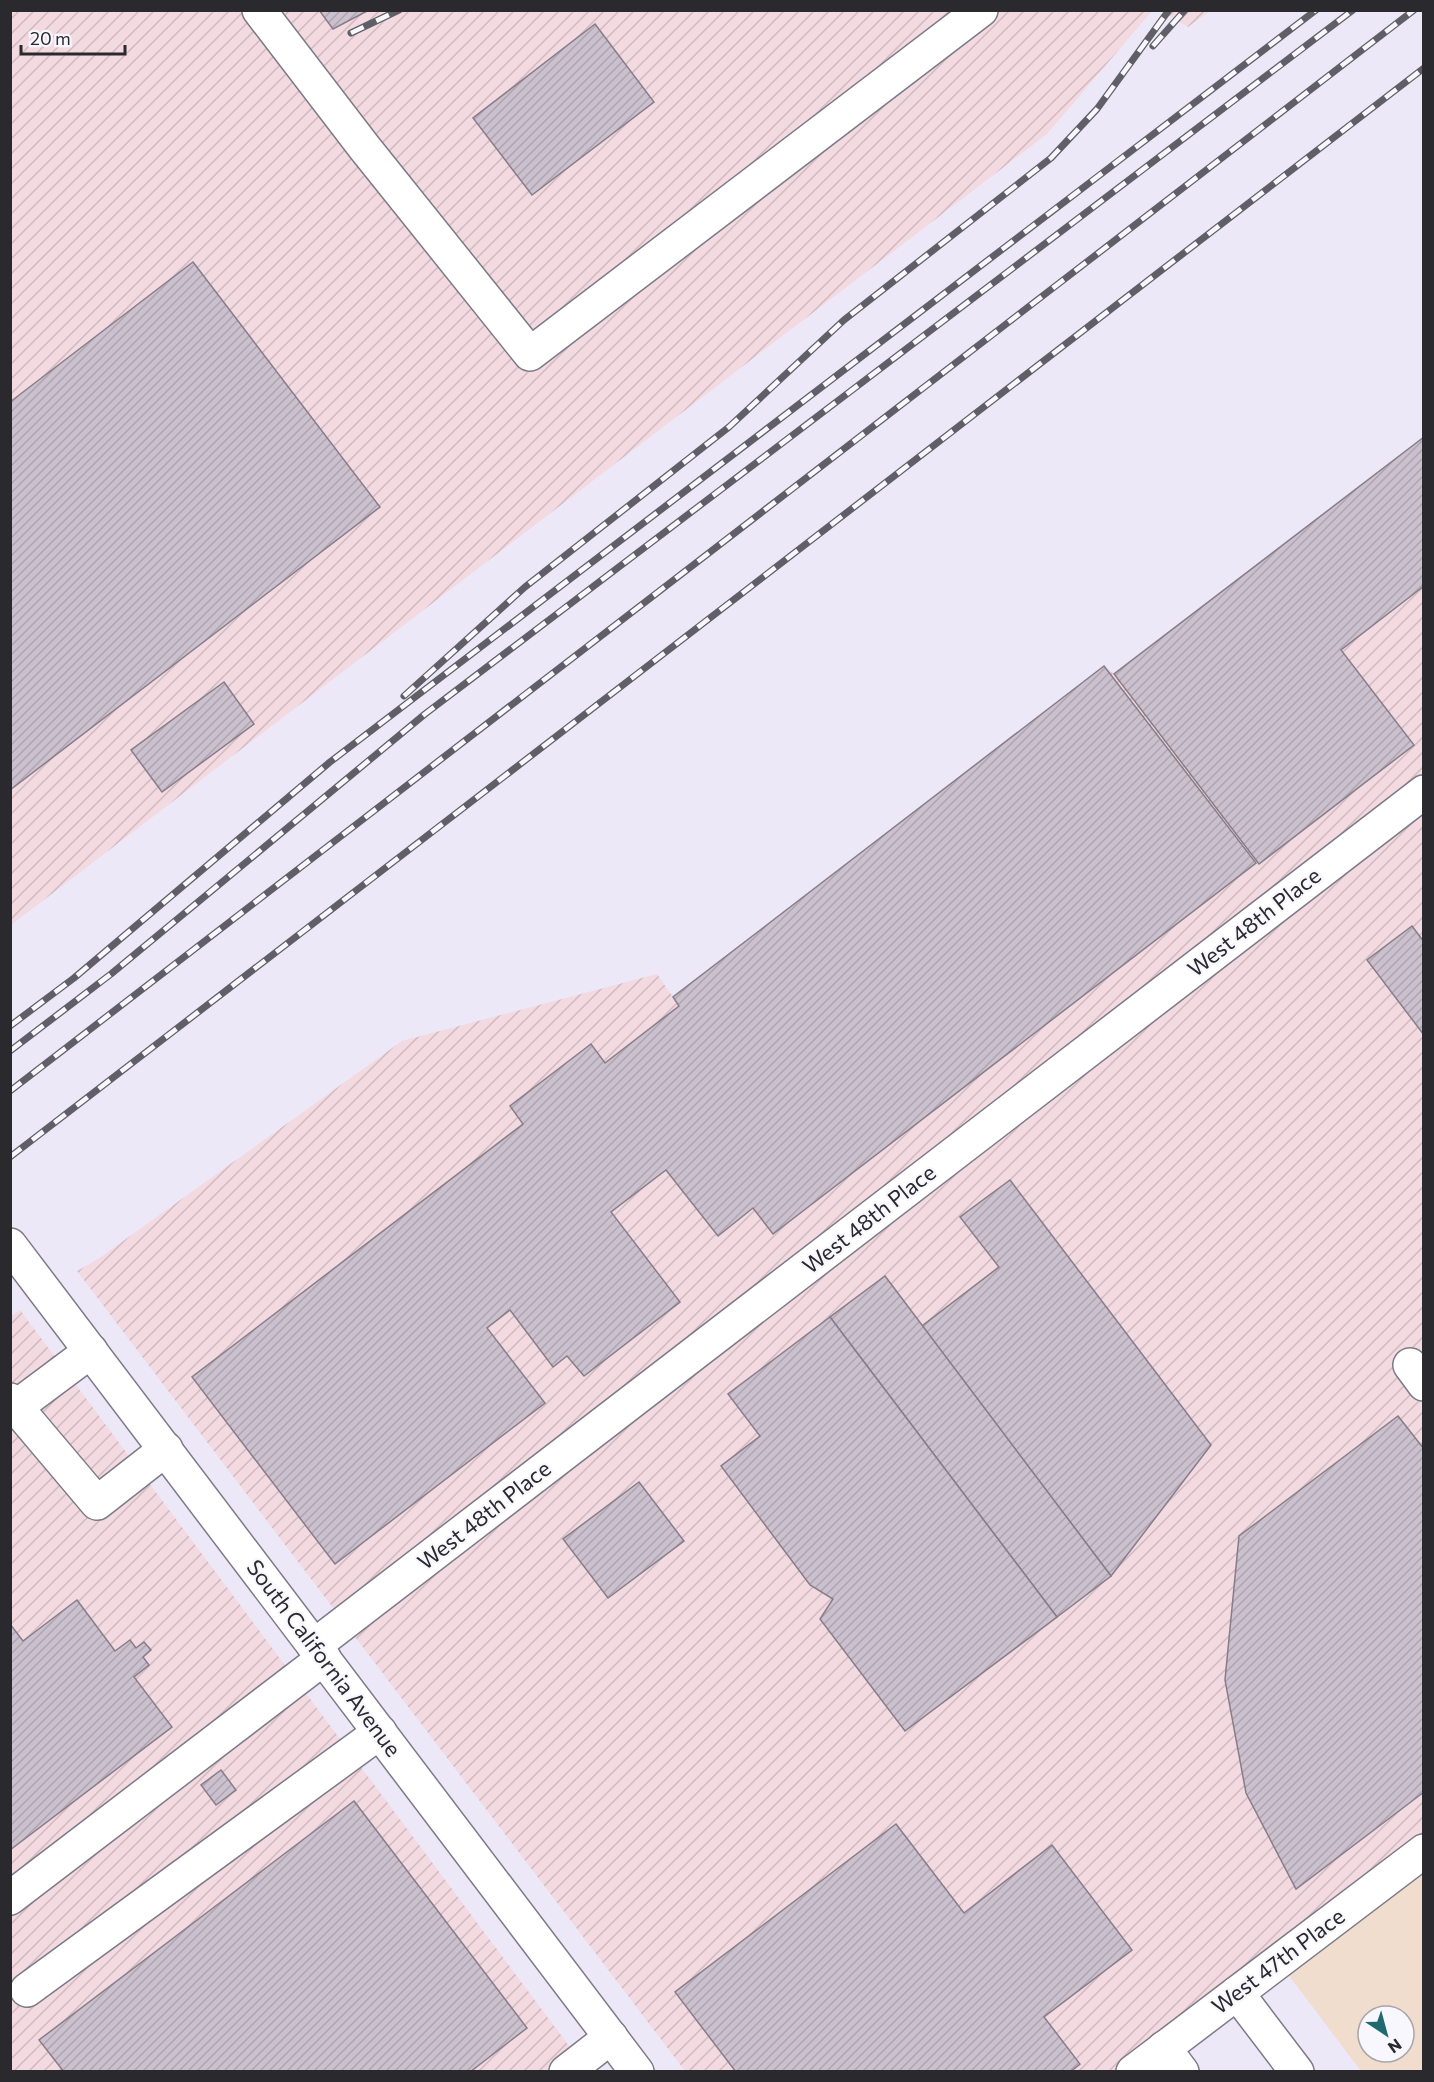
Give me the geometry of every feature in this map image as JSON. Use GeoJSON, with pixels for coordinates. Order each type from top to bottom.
{"type":"FeatureCollection","features":[{"type":"Feature","properties":{"kind":"street"},"geometry":{"type":"LineString","coordinates":[[259,10],[363,147],[530,354],[981,10]]}},
{"type":"Feature","properties":{"kind":"street","name":"West 48th Place"},"geometry":{"type":"LineString","coordinates":[[10,1898],[319,1652],[1424,792]]}},
{"type":"Feature","properties":{"kind":"street","name":"South California Avenue"},"geometry":{"type":"LineString","coordinates":[[10,1245],[637,2072]]}},
{"type":"Feature","properties":{"kind":"street"},"geometry":{"type":"LineString","coordinates":[[91,1350],[13,1404],[97,1503],[166,1449]]}},
{"type":"Feature","properties":{"kind":"street"},"geometry":{"type":"LineString","coordinates":[[27,1990],[380,1732]]}},
{"type":"Feature","properties":{"kind":"street","name":"West 47th Place"},"geometry":{"type":"LineString","coordinates":[[1132,2072],[1173,2060],[1237,1993],[1424,1851]]}},
{"type":"Feature","properties":{"kind":"street"},"geometry":{"type":"LineString","coordinates":[[1237,1993],[1296,2072]]}},
{"type":"Feature","properties":{"kind":"street"},"geometry":{"type":"LineString","coordinates":[[566,2072],[611,2037]]}},
{"type":"Feature","properties":{"kind":"shaded area"},"geometry":{"type":"Polygon","coordinates":[[[11,11],[1152,11],[1047,134],[11,925],[11,11]]]}},
{"type":"Feature","properties":{"kind":"shaded area"},"geometry":{"type":"Polygon","coordinates":[[[1161,11],[1210,11],[1188,27],[1161,11]]]}},
{"type":"Feature","properties":{"kind":"shaded area"},"geometry":{"type":"Polygon","coordinates":[[[1423,437],[1423,1856],[1136,2071],[685,2071],[77,1271],[98,1259],[402,1041],[657,974],[673,997],[1104,666],[1114,674],[1423,437]]]}},
{"type":"Feature","properties":{"kind":"shaded area"},"geometry":{"type":"Polygon","coordinates":[[[20,1310],[584,2066],[578,2072],[11,2072],[10,1317],[20,1310]]]}},
{"type":"Feature","properties":{"kind":"shaded area"},"geometry":{"type":"Polygon","coordinates":[[[1423,1853],[1423,2071],[1361,2071],[1278,1961],[1423,1853]]]}},
{"type":"Feature","properties":{"kind":"building"},"geometry":{"type":"Polygon","coordinates":[[[319,10],[369,10],[333,29],[319,10]]]}},
{"type":"Feature","properties":{"kind":"building"},"geometry":{"type":"Polygon","coordinates":[[[595,24],[654,102],[532,195],[473,118],[595,24]]]}},
{"type":"Feature","properties":{"kind":"building"},"geometry":{"type":"Polygon","coordinates":[[[193,262],[380,507],[10,790],[10,402],[193,262]]]}},
{"type":"Feature","properties":{"kind":"building"},"geometry":{"type":"Polygon","coordinates":[[[1424,437],[1424,586],[1341,650],[1414,745],[1259,864],[1114,674],[1424,437]]]}},
{"type":"Feature","properties":{"kind":"building"},"geometry":{"type":"Polygon","coordinates":[[[1104,666],[1256,863],[773,1234],[753,1208],[718,1236],[666,1170],[611,1212],[680,1302],[584,1376],[567,1356],[553,1367],[510,1310],[487,1328],[545,1403],[335,1564],[192,1377],[523,1124],[510,1106],[591,1044],[605,1063],[679,1006],[673,997],[1104,666]]]}},
{"type":"Feature","properties":{"kind":"building"},"geometry":{"type":"Polygon","coordinates":[[[224,682],[254,724],[162,792],[131,750],[224,682]]]}},
{"type":"Feature","properties":{"kind":"building"},"geometry":{"type":"Polygon","coordinates":[[[1412,926],[1424,942],[1424,1035],[1367,960],[1412,926]]]}},
{"type":"Feature","properties":{"kind":"building"},"geometry":{"type":"Polygon","coordinates":[[[1010,1180],[1211,1445],[1111,1576],[922,1326],[999,1267],[960,1217],[1010,1180]]]}},
{"type":"Feature","properties":{"kind":"building"},"geometry":{"type":"Polygon","coordinates":[[[885,1276],[1111,1576],[1057,1617],[830,1317],[885,1276]]]}},
{"type":"Feature","properties":{"kind":"building"},"geometry":{"type":"Polygon","coordinates":[[[830,1317],[1057,1617],[905,1731],[820,1619],[833,1599],[810,1585],[721,1466],[760,1436],[728,1394],[830,1317]]]}},
{"type":"Feature","properties":{"kind":"building"},"geometry":{"type":"Polygon","coordinates":[[[1398,1416],[1424,1449],[1424,1792],[1296,1889],[1246,1793],[1225,1680],[1239,1536],[1398,1416]]]}},
{"type":"Feature","properties":{"kind":"building"},"geometry":{"type":"Polygon","coordinates":[[[639,1482],[684,1541],[608,1598],[563,1539],[639,1482]]]}},
{"type":"Feature","properties":{"kind":"building"},"geometry":{"type":"Polygon","coordinates":[[[77,1600],[115,1651],[130,1640],[136,1648],[144,1642],[151,1650],[143,1657],[149,1665],[134,1677],[172,1727],[10,1850],[10,1624],[23,1641],[77,1600]]]}},
{"type":"Feature","properties":{"kind":"building"},"geometry":{"type":"Polygon","coordinates":[[[221,1770],[236,1790],[216,1805],[201,1785],[221,1770]]]}},
{"type":"Feature","properties":{"kind":"building"},"geometry":{"type":"Polygon","coordinates":[[[354,1801],[527,2028],[470,2072],[64,2072],[39,2040],[354,1801]]]}},
{"type":"Feature","properties":{"kind":"building"},"geometry":{"type":"Polygon","coordinates":[[[896,1824],[964,1913],[1052,1845],[1132,1950],[1044,2017],[1080,2064],[1070,2072],[736,2072],[675,1992],[896,1824]]]}},
{"type":"Feature","properties":{"kind":"railway"},"geometry":{"type":"LineString","coordinates":[[351,33],[399,10]]}},
{"type":"Feature","properties":{"kind":"railway"},"geometry":{"type":"LineString","coordinates":[[404,696],[525,587],[729,427],[844,320],[1051,158],[1097,109],[1169,10]]}},
{"type":"Feature","properties":{"kind":"railway"},"geometry":{"type":"LineString","coordinates":[[1153,46],[1185,10]]}},
{"type":"Feature","properties":{"kind":"railway"},"geometry":{"type":"LineString","coordinates":[[10,1026],[74,978],[330,762],[1316,10]]}},
{"type":"Feature","properties":{"kind":"railway"},"geometry":{"type":"LineString","coordinates":[[10,1051],[111,974],[425,714],[1353,10]]}},
{"type":"Feature","properties":{"kind":"railway"},"geometry":{"type":"LineString","coordinates":[[10,1091],[1414,10]]}},
{"type":"Feature","properties":{"kind":"railway"},"geometry":{"type":"LineString","coordinates":[[10,1157],[1424,68]]}}]}
